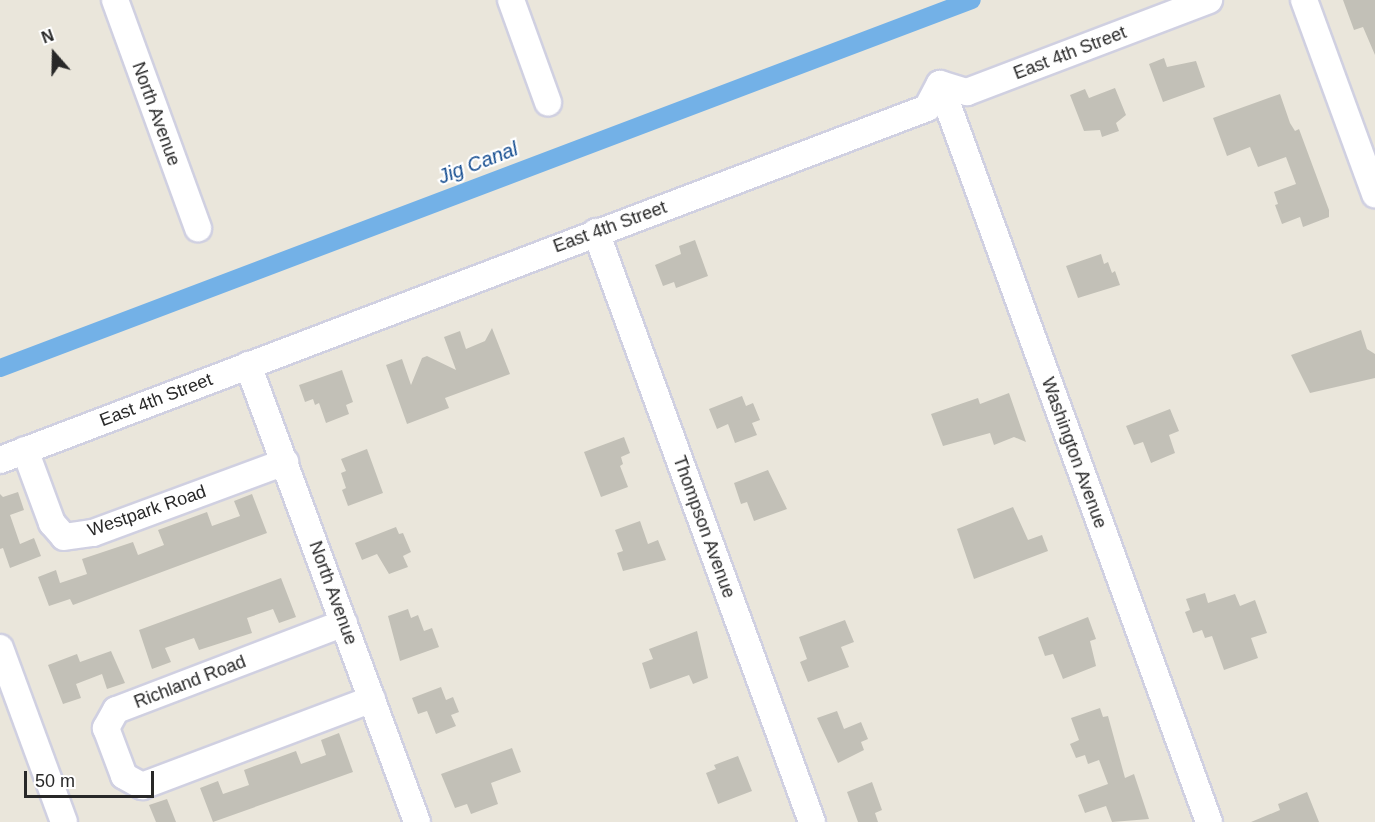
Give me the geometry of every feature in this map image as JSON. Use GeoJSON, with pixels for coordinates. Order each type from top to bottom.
{"type":"FeatureCollection","features":[{"type":"Feature","properties":{"kind":"street","name":"North Avenue"},"geometry":{"type":"LineString","coordinates":[[115,0],[198,228]]}},
{"type":"Feature","properties":{"kind":"street"},"geometry":{"type":"LineString","coordinates":[[511,0],[548,102]]}},
{"type":"Feature","properties":{"kind":"street","name":"East 4th Street"},"geometry":{"type":"LineString","coordinates":[[0,460],[927,108],[940,84],[967,92],[1209,0]]}},
{"type":"Feature","properties":{"kind":"street"},"geometry":{"type":"LineString","coordinates":[[1304,0],[1375,194]]}},
{"type":"Feature","properties":{"kind":"street","name":"Washington Avenue"},"geometry":{"type":"LineString","coordinates":[[940,84],[1209,822]]}},
{"type":"Feature","properties":{"kind":"street","name":"Thompson Avenue"},"geometry":{"type":"LineString","coordinates":[[596,232],[812,822]]}},
{"type":"Feature","properties":{"kind":"street","name":"North Avenue"},"geometry":{"type":"LineString","coordinates":[[248,364],[417,822]]}},
{"type":"Feature","properties":{"kind":"street","name":"Westpark Road"},"geometry":{"type":"LineString","coordinates":[[25,450],[52,523],[64,537],[93,533],[285,462]]}},
{"type":"Feature","properties":{"kind":"street","name":"Richland Road"},"geometry":{"type":"LineString","coordinates":[[344,623],[116,710],[106,728],[124,776],[142,786],[372,699]]}},
{"type":"Feature","properties":{"kind":"street"},"geometry":{"type":"LineString","coordinates":[[0,648],[64,822]]}},
{"type":"Feature","properties":{"kind":"building"},"geometry":{"type":"Polygon","coordinates":[[[1343,0],[1375,0],[1375,55],[1363,27],[1354,30],[1343,0]]]}},
{"type":"Feature","properties":{"kind":"building"},"geometry":{"type":"Polygon","coordinates":[[[1164,58],[1167,67],[1196,61],[1205,87],[1163,102],[1149,64],[1164,58]]]}},
{"type":"Feature","properties":{"kind":"building"},"geometry":{"type":"Polygon","coordinates":[[[1115,88],[1126,115],[1116,123],[1119,131],[1102,137],[1100,130],[1084,131],[1070,95],[1085,89],[1089,98],[1115,88]]]}},
{"type":"Feature","properties":{"kind":"building"},"geometry":{"type":"Polygon","coordinates":[[[1280,94],[1290,123],[1295,131],[1299,129],[1329,210],[1329,217],[1303,227],[1300,217],[1282,224],[1275,205],[1278,204],[1274,192],[1296,184],[1286,157],[1258,167],[1250,147],[1227,156],[1213,118],[1280,94]]]}},
{"type":"Feature","properties":{"kind":"building"},"geometry":{"type":"Polygon","coordinates":[[[695,240],[708,276],[676,288],[674,282],[663,286],[655,265],[681,254],[679,246],[695,240]]]}},
{"type":"Feature","properties":{"kind":"building"},"geometry":{"type":"Polygon","coordinates":[[[1101,254],[1104,264],[1108,262],[1112,273],[1115,271],[1120,285],[1078,298],[1066,266],[1101,254]]]}},
{"type":"Feature","properties":{"kind":"building"},"geometry":{"type":"Polygon","coordinates":[[[492,328],[510,374],[445,398],[449,408],[407,424],[386,365],[402,359],[411,385],[422,358],[427,356],[456,370],[444,337],[460,331],[466,349],[485,341],[492,328]]]}},
{"type":"Feature","properties":{"kind":"building"},"geometry":{"type":"Polygon","coordinates":[[[1361,330],[1367,349],[1375,354],[1375,378],[1310,393],[1291,355],[1361,330]]]}},
{"type":"Feature","properties":{"kind":"building"},"geometry":{"type":"Polygon","coordinates":[[[342,370],[353,402],[346,405],[349,414],[326,423],[319,403],[315,405],[313,399],[305,402],[299,385],[342,370]]]}},
{"type":"Feature","properties":{"kind":"building"},"geometry":{"type":"Polygon","coordinates":[[[1009,393],[1026,442],[1014,437],[994,445],[990,433],[943,446],[931,414],[978,398],[980,404],[1009,393]]]}},
{"type":"Feature","properties":{"kind":"building"},"geometry":{"type":"Polygon","coordinates":[[[742,396],[746,406],[753,403],[760,420],[752,423],[757,435],[735,443],[728,424],[717,429],[709,409],[742,396]]]}},
{"type":"Feature","properties":{"kind":"building"},"geometry":{"type":"Polygon","coordinates":[[[1170,409],[1179,431],[1169,435],[1175,453],[1151,463],[1143,442],[1134,445],[1126,426],[1170,409]]]}},
{"type":"Feature","properties":{"kind":"building"},"geometry":{"type":"Polygon","coordinates":[[[624,437],[630,453],[621,457],[623,464],[620,466],[628,487],[601,497],[584,452],[624,437]]]}},
{"type":"Feature","properties":{"kind":"building"},"geometry":{"type":"Polygon","coordinates":[[[367,449],[383,493],[348,506],[342,490],[346,488],[341,473],[346,471],[341,459],[367,449]]]}},
{"type":"Feature","properties":{"kind":"building"},"geometry":{"type":"Polygon","coordinates":[[[768,470],[787,509],[754,521],[747,502],[741,504],[734,483],[768,470]]]}},
{"type":"Feature","properties":{"kind":"building"},"geometry":{"type":"Polygon","coordinates":[[[18,492],[24,510],[10,515],[20,544],[34,538],[41,556],[10,568],[3,548],[0,549],[0,494],[3,497],[18,492]]]}},
{"type":"Feature","properties":{"kind":"building"},"geometry":{"type":"Polygon","coordinates":[[[252,494],[267,533],[73,605],[70,599],[49,606],[38,577],[56,570],[60,583],[87,574],[82,559],[133,542],[138,555],[164,545],[158,530],[207,512],[212,526],[240,516],[234,501],[252,494]]]}},
{"type":"Feature","properties":{"kind":"building"},"geometry":{"type":"Polygon","coordinates":[[[1013,507],[1028,540],[1042,535],[1048,551],[974,579],[957,529],[1013,507]]]}},
{"type":"Feature","properties":{"kind":"building"},"geometry":{"type":"Polygon","coordinates":[[[640,521],[648,544],[658,540],[666,560],[623,571],[617,553],[623,551],[615,530],[640,521]]]}},
{"type":"Feature","properties":{"kind":"building"},"geometry":{"type":"Polygon","coordinates":[[[396,527],[399,534],[403,533],[411,552],[403,556],[408,567],[389,574],[377,554],[362,560],[355,543],[396,527]]]}},
{"type":"Feature","properties":{"kind":"building"},"geometry":{"type":"Polygon","coordinates":[[[281,578],[296,617],[279,623],[273,609],[247,618],[252,633],[199,650],[194,638],[165,648],[171,662],[152,669],[139,630],[281,578]]]}},
{"type":"Feature","properties":{"kind":"building"},"geometry":{"type":"Polygon","coordinates":[[[1205,593],[1208,603],[1235,594],[1240,606],[1255,600],[1267,633],[1251,638],[1258,658],[1224,670],[1212,636],[1205,638],[1202,630],[1193,633],[1185,612],[1190,610],[1186,599],[1205,593]]]}},
{"type":"Feature","properties":{"kind":"building"},"geometry":{"type":"Polygon","coordinates":[[[408,609],[411,618],[418,615],[424,631],[432,628],[439,647],[400,661],[388,616],[408,609]]]}},
{"type":"Feature","properties":{"kind":"building"},"geometry":{"type":"Polygon","coordinates":[[[1088,617],[1096,639],[1090,641],[1096,666],[1063,679],[1053,654],[1045,656],[1038,637],[1088,617]]]}},
{"type":"Feature","properties":{"kind":"building"},"geometry":{"type":"Polygon","coordinates":[[[845,620],[854,642],[841,647],[849,667],[808,682],[800,662],[807,659],[799,637],[845,620]]]}},
{"type":"Feature","properties":{"kind":"building"},"geometry":{"type":"Polygon","coordinates":[[[697,631],[708,678],[693,684],[689,675],[650,689],[642,663],[653,659],[649,649],[697,631]]]}},
{"type":"Feature","properties":{"kind":"building"},"geometry":{"type":"Polygon","coordinates":[[[111,651],[125,683],[107,689],[102,674],[76,684],[81,698],[63,704],[48,665],[77,654],[80,662],[111,651]]]}},
{"type":"Feature","properties":{"kind":"building"},"geometry":{"type":"Polygon","coordinates":[[[441,687],[446,700],[453,697],[459,712],[451,715],[456,726],[436,734],[427,711],[418,714],[412,698],[441,687]]]}},
{"type":"Feature","properties":{"kind":"building"},"geometry":{"type":"Polygon","coordinates":[[[1100,708],[1103,717],[1108,716],[1125,778],[1134,774],[1149,819],[1112,822],[1106,806],[1085,813],[1078,795],[1108,784],[1099,760],[1088,764],[1085,755],[1076,758],[1070,744],[1079,740],[1071,718],[1100,708]]]}},
{"type":"Feature","properties":{"kind":"building"},"geometry":{"type":"Polygon","coordinates":[[[837,711],[844,729],[861,722],[868,739],[861,742],[864,750],[838,763],[817,718],[837,711]]]}},
{"type":"Feature","properties":{"kind":"building"},"geometry":{"type":"Polygon","coordinates":[[[339,733],[353,772],[213,822],[200,788],[218,781],[223,794],[249,785],[244,770],[296,751],[301,764],[326,755],[321,740],[339,733]]]}},
{"type":"Feature","properties":{"kind":"building"},"geometry":{"type":"Polygon","coordinates":[[[512,748],[521,772],[491,783],[498,804],[471,814],[467,804],[455,808],[441,774],[512,748]]]}},
{"type":"Feature","properties":{"kind":"building"},"geometry":{"type":"Polygon","coordinates":[[[738,756],[752,791],[718,804],[706,773],[716,769],[714,765],[738,756]]]}},
{"type":"Feature","properties":{"kind":"building"},"geometry":{"type":"Polygon","coordinates":[[[872,782],[882,810],[875,813],[878,822],[858,822],[847,792],[872,782]]]}},
{"type":"Feature","properties":{"kind":"building"},"geometry":{"type":"Polygon","coordinates":[[[1307,792],[1319,822],[1251,822],[1280,810],[1278,804],[1307,792]]]}},
{"type":"Feature","properties":{"kind":"building"},"geometry":{"type":"Polygon","coordinates":[[[167,799],[176,822],[156,822],[149,805],[167,799]]]}},
{"type":"Feature","properties":{"kind":"waterway","name":"Jig Canal"},"geometry":{"type":"LineString","coordinates":[[0,368],[972,0]]}}]}
